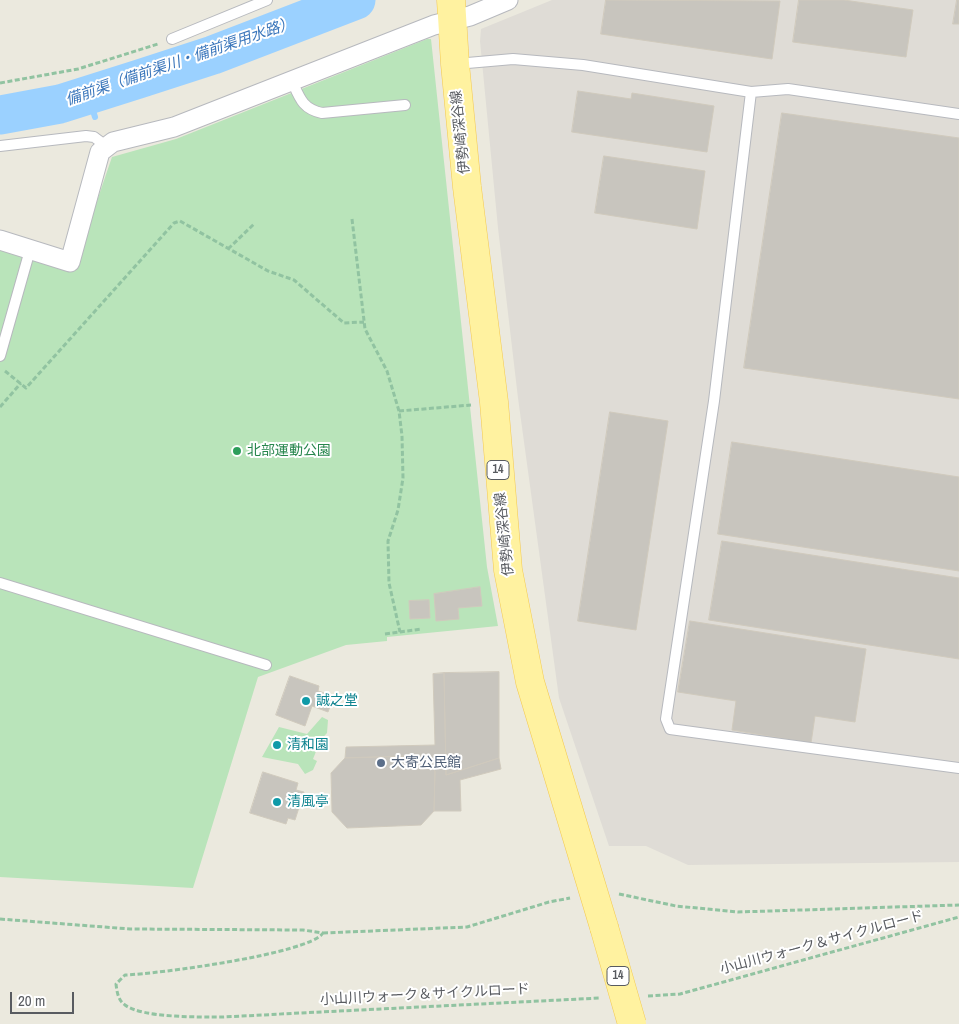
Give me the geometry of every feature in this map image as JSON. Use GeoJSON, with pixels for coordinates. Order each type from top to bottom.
{"type":"FeatureCollection","features":[{"type":"Feature","properties":{"kind":"main road","name":"伊勢崎深谷線"},"geometry":{"type":"LineString","coordinates":[[451,7],[467,187],[494,402],[508,570],[530,682],[632,1024]]}},
{"type":"Feature","properties":{"kind":"street"},"geometry":{"type":"LineString","coordinates":[[0,240],[70,262],[100,152],[106,146],[113,142],[174,127],[292,82],[451,7],[470,16],[508,0]]}},
{"type":"Feature","properties":{"kind":"lane"},"geometry":{"type":"LineString","coordinates":[[172,39],[267,0]]}},
{"type":"Feature","properties":{"kind":"lane"},"geometry":{"type":"LineString","coordinates":[[455,64],[512,59],[583,65],[751,92],[788,89],[959,114]]}},
{"type":"Feature","properties":{"kind":"lane"},"geometry":{"type":"LineString","coordinates":[[292,82],[302,105],[311,111],[322,114],[405,105]]}},
{"type":"Feature","properties":{"kind":"lane"},"geometry":{"type":"LineString","coordinates":[[751,92],[714,401],[666,719],[670,730],[959,768]]}},
{"type":"Feature","properties":{"kind":"lane"},"geometry":{"type":"LineString","coordinates":[[0,146],[86,136],[94,136],[106,146]]}},
{"type":"Feature","properties":{"kind":"lane"},"geometry":{"type":"LineString","coordinates":[[0,356],[30,250]]}},
{"type":"Feature","properties":{"kind":"lane"},"geometry":{"type":"LineString","coordinates":[[0,583],[266,665]]}},
{"type":"Feature","properties":{"kind":"path"},"geometry":{"type":"LineString","coordinates":[[0,83],[78,69],[172,39]]}},
{"type":"Feature","properties":{"kind":"path"},"geometry":{"type":"LineString","coordinates":[[352,219],[364,322],[372,345],[388,371],[399,411],[404,458],[403,478],[398,510],[388,541],[389,583],[400,632]]}},
{"type":"Feature","properties":{"kind":"path"},"geometry":{"type":"LineString","coordinates":[[0,367],[26,388],[174,223],[180,221],[268,271],[294,280],[344,323],[364,322]]}},
{"type":"Feature","properties":{"kind":"path"},"geometry":{"type":"LineString","coordinates":[[228,249],[254,224]]}},
{"type":"Feature","properties":{"kind":"path"},"geometry":{"type":"LineString","coordinates":[[0,407],[21,383]]}},
{"type":"Feature","properties":{"kind":"path"},"geometry":{"type":"LineString","coordinates":[[399,411],[474,405]]}},
{"type":"Feature","properties":{"kind":"path"},"geometry":{"type":"LineString","coordinates":[[385,634],[422,629]]}},
{"type":"Feature","properties":{"kind":"path","name":"小山川ウォーク＆サイクルロード"},"geometry":{"type":"LineString","coordinates":[[0,919],[130,929],[303,930],[323,933],[438,930],[468,927],[549,902],[577,896]]}},
{"type":"Feature","properties":{"kind":"path","name":"小山川ウォーク＆サイクルロード"},"geometry":{"type":"LineString","coordinates":[[610,896],[634,896],[676,906],[738,912],[959,905]]}},
{"type":"Feature","properties":{"kind":"path","name":"小山川ウォーク＆サイクルロード"},"geometry":{"type":"LineString","coordinates":[[640,997],[680,994],[959,917]]}},
{"type":"Feature","properties":{"kind":"path","name":"小山川ウォーク＆サイクルロード"},"geometry":{"type":"LineString","coordinates":[[323,933],[319,939],[305,945],[225,962],[156,974],[125,975],[116,984],[118,998],[125,1006],[141,1012],[190,1017],[601,998]]}},
{"type":"Feature","properties":{"kind":"shaded area"},"geometry":{"type":"Polygon","coordinates":[[[552,0],[959,0],[959,862],[688,865],[646,846],[609,846],[559,698],[518,398],[498,228],[480,41],[481,29],[552,0]]]}},
{"type":"Feature","properties":{"kind":"green space","name":"北部運動公園"},"geometry":{"type":"Polygon","coordinates":[[[431,39],[487,567],[498,626],[387,637],[387,641],[346,645],[258,677],[193,888],[0,877],[0,249],[73,271],[112,157],[176,139],[431,39]]]}},
{"type":"Feature","properties":{"kind":"green space"},"geometry":{"type":"Polygon","coordinates":[[[322,717],[328,720],[327,733],[315,746],[317,749],[313,759],[317,761],[313,770],[305,774],[298,764],[262,757],[279,727],[307,734],[322,717]]]}},
{"type":"Feature","properties":{"kind":"building"},"geometry":{"type":"Polygon","coordinates":[[[606,0],[780,1],[772,59],[601,34],[606,0]]]}},
{"type":"Feature","properties":{"kind":"building"},"geometry":{"type":"Polygon","coordinates":[[[799,0],[844,0],[913,10],[906,57],[793,42],[799,0]]]}},
{"type":"Feature","properties":{"kind":"building"},"geometry":{"type":"Polygon","coordinates":[[[957,0],[959,0],[959,24],[953,24],[957,0]]]}},
{"type":"Feature","properties":{"kind":"building"},"geometry":{"type":"Polygon","coordinates":[[[578,91],[631,99],[632,93],[714,106],[707,152],[572,132],[578,91]]]}},
{"type":"Feature","properties":{"kind":"building"},"geometry":{"type":"Polygon","coordinates":[[[782,113],[959,138],[959,399],[744,368],[782,113]]]}},
{"type":"Feature","properties":{"kind":"building"},"geometry":{"type":"Polygon","coordinates":[[[604,156],[705,171],[697,229],[595,213],[604,156]]]}},
{"type":"Feature","properties":{"kind":"building"},"geometry":{"type":"Polygon","coordinates":[[[610,412],[668,421],[636,630],[578,621],[610,412]]]}},
{"type":"Feature","properties":{"kind":"building"},"geometry":{"type":"Polygon","coordinates":[[[732,442],[959,477],[959,571],[718,534],[732,442]]]}},
{"type":"Feature","properties":{"kind":"building"},"geometry":{"type":"Polygon","coordinates":[[[722,541],[959,578],[959,659],[709,620],[722,541]]]}},
{"type":"Feature","properties":{"kind":"building"},"geometry":{"type":"Polygon","coordinates":[[[480,587],[482,606],[458,608],[459,619],[436,621],[434,594],[480,587]]]}},
{"type":"Feature","properties":{"kind":"building"},"geometry":{"type":"Polygon","coordinates":[[[429,600],[430,618],[410,619],[409,601],[429,600]]]}},
{"type":"Feature","properties":{"kind":"building"},"geometry":{"type":"Polygon","coordinates":[[[690,621],[866,649],[855,722],[815,716],[811,743],[732,730],[736,701],[678,692],[690,621]]]}},
{"type":"Feature","properties":{"kind":"building"},"geometry":{"type":"Polygon","coordinates":[[[499,672],[499,758],[446,775],[444,673],[499,672]]]}},
{"type":"Feature","properties":{"kind":"building"},"geometry":{"type":"Polygon","coordinates":[[[444,673],[446,775],[499,758],[501,769],[460,780],[461,811],[434,811],[435,771],[420,756],[345,758],[346,747],[435,745],[433,674],[444,673]]]}},
{"type":"Feature","properties":{"kind":"building","name":"誠之堂"},"geometry":{"type":"Polygon","coordinates":[[[290,676],[319,686],[318,691],[334,696],[328,712],[312,706],[305,726],[276,715],[290,676]]]}},
{"type":"Feature","properties":{"kind":"building"},"geometry":{"type":"Polygon","coordinates":[[[420,756],[435,771],[434,811],[421,825],[347,828],[332,812],[331,773],[345,758],[420,756]]]}},
{"type":"Feature","properties":{"kind":"building","name":"清風亭"},"geometry":{"type":"Polygon","coordinates":[[[263,772],[298,783],[296,790],[304,792],[295,820],[288,818],[286,824],[250,813],[263,772]]]}},
{"type":"Feature","properties":{"kind":"waterway","name":"備前渠（備前渠川・備前渠用水路）"},"geometry":{"type":"LineString","coordinates":[[0,115],[60,104],[139,79],[213,55],[356,0]]}},
{"type":"Feature","properties":{"kind":"waterway"},"geometry":{"type":"LineString","coordinates":[[88,95],[95,117]]}},
{"type":"Feature","properties":{"kind":"place","name":"北部運動公園"},"geometry":{"type":"Point","coordinates":[237,451]}},
{"type":"Feature","properties":{"kind":"place","name":"誠之堂"},"geometry":{"type":"Point","coordinates":[306,701]}},
{"type":"Feature","properties":{"kind":"place","name":"清和園"},"geometry":{"type":"Point","coordinates":[277,745]}},
{"type":"Feature","properties":{"kind":"place","name":"大寄公民館"},"geometry":{"type":"Point","coordinates":[381,763]}},
{"type":"Feature","properties":{"kind":"place","name":"清風亭"},"geometry":{"type":"Point","coordinates":[277,802]}}]}
